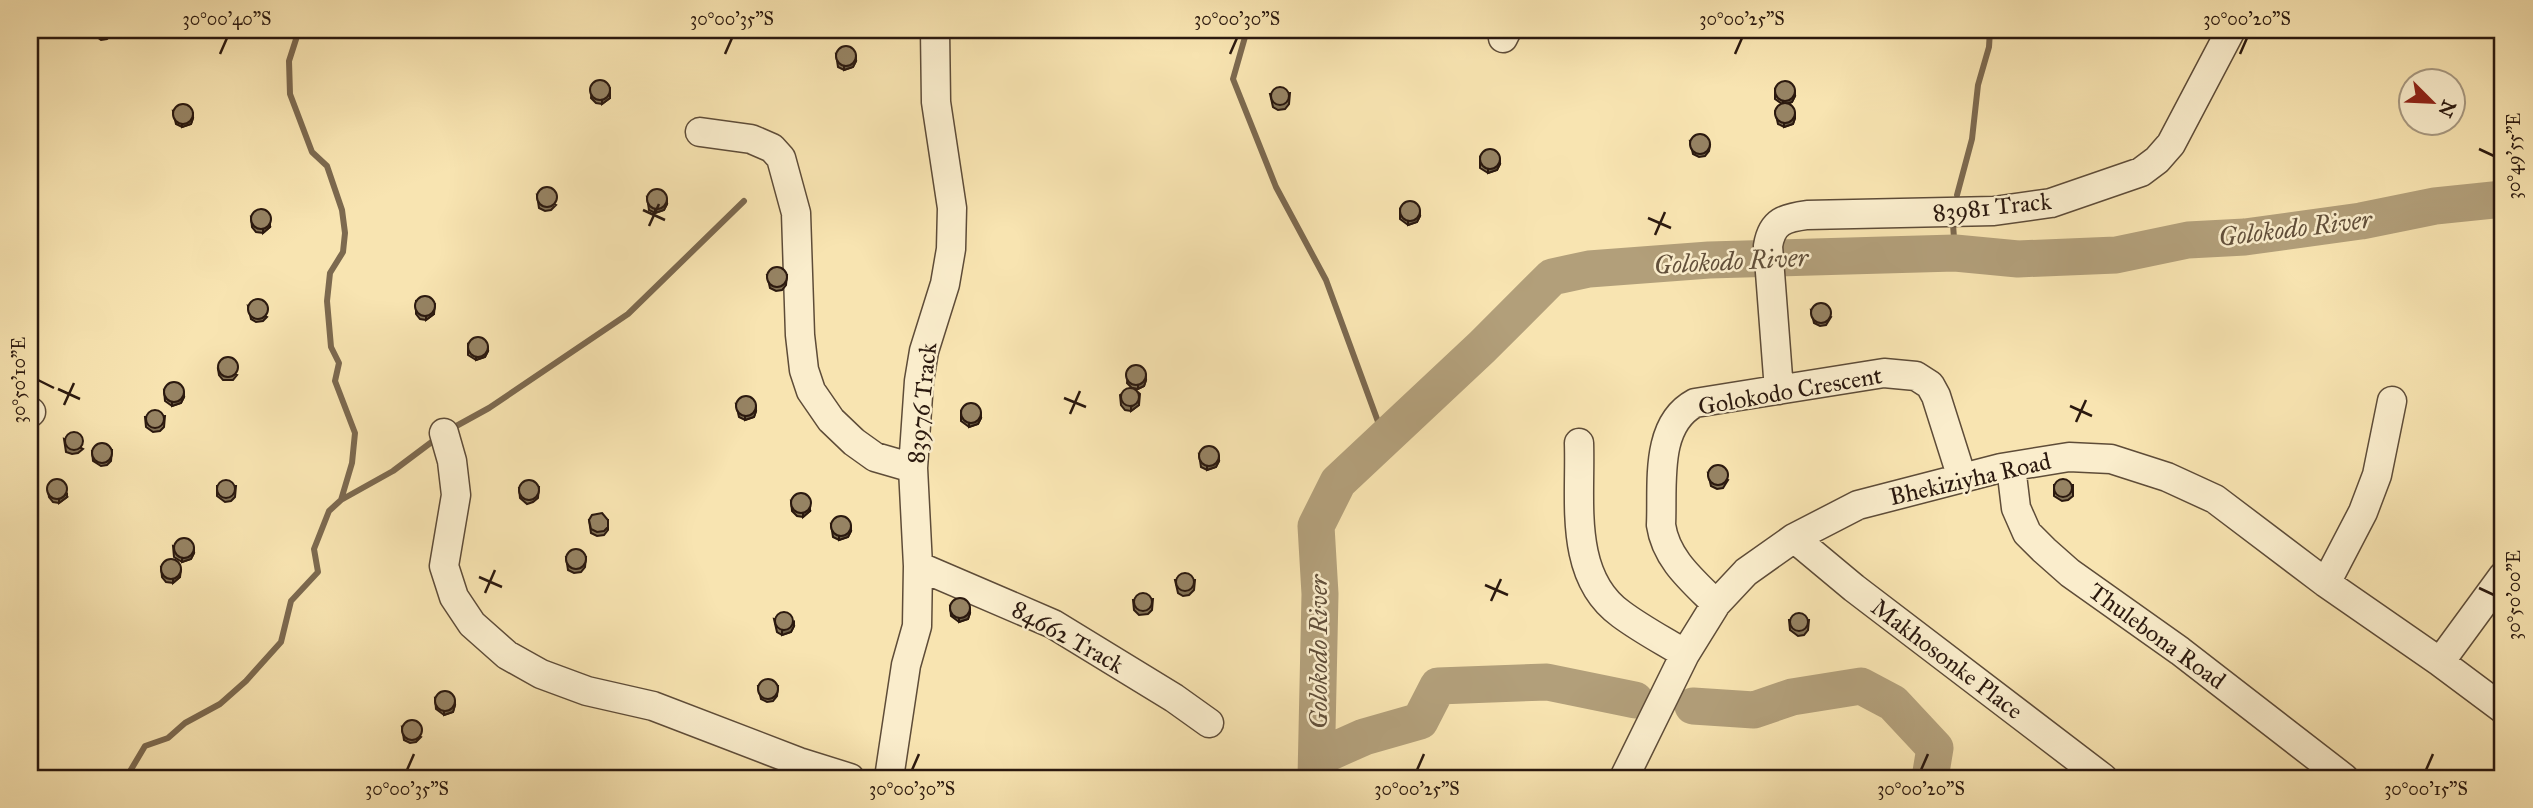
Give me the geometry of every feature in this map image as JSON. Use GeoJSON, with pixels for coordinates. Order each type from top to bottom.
{"type":"FeatureCollection","features":[{"type":"Feature","properties":{"kind":"street","name":"83976 Track"},"geometry":{"type":"LineString","coordinates":[[889,778],[906,665],[917,626],[918,566],[913,468],[916,409],[924,351],[945,284],[951,249],[951,208],[936,102],[935,30]]}},
{"type":"Feature","properties":{"kind":"street","name":"83981 Track"},"geometry":{"type":"LineString","coordinates":[[1779,390],[1768,246],[1771,233],[1779,221],[1794,216],[1994,211],[2051,203],[2141,172],[2157,160],[2171,144],[2231,30]]}},
{"type":"Feature","properties":{"kind":"street"},"geometry":{"type":"LineString","coordinates":[[700,132],[751,139],[772,148],[781,158],[796,213],[800,335],[804,370],[811,391],[831,420],[854,442],[875,457],[913,468]]}},
{"type":"Feature","properties":{"kind":"street","name":"Golokodo Crescent"},"geometry":{"type":"LineString","coordinates":[[1716,604],[1669,553],[1661,525],[1668,434],[1681,413],[1695,403],[1884,373],[1916,376],[1930,385],[1936,396],[1962,478]]}},
{"type":"Feature","properties":{"kind":"street"},"geometry":{"type":"LineString","coordinates":[[2326,583],[2362,512],[2377,475],[2392,401]]}},
{"type":"Feature","properties":{"kind":"street"},"geometry":{"type":"LineString","coordinates":[[444,433],[452,461],[456,495],[444,566],[454,597],[472,624],[507,655],[541,674],[587,691],[653,706],[799,762],[849,778]]}},
{"type":"Feature","properties":{"kind":"street"},"geometry":{"type":"LineString","coordinates":[[1579,443],[1582,551],[1595,587],[1619,613],[1685,654]]}},
{"type":"Feature","properties":{"kind":"street","name":"Bhekiziyha Road"},"geometry":{"type":"LineString","coordinates":[[1624,778],[1685,654],[1716,604],[1746,572],[1794,538],[1858,505],[1962,478],[2069,457],[2111,459],[2167,477],[2215,499],[2326,583],[2503,709]]}},
{"type":"Feature","properties":{"kind":"street","name":"Thulebona Road"},"geometry":{"type":"LineString","coordinates":[[2011,467],[2016,508],[2027,533],[2044,550],[2070,573],[2179,651],[2344,778]]}},
{"type":"Feature","properties":{"kind":"street","name":"Makhosonke Place"},"geometry":{"type":"LineString","coordinates":[[1794,538],[1854,588],[2103,778]]}},
{"type":"Feature","properties":{"kind":"street","name":"84662 Track"},"geometry":{"type":"LineString","coordinates":[[918,566],[1052,624],[1174,698],[1209,723]]}},
{"type":"Feature","properties":{"kind":"street"},"geometry":{"type":"LineString","coordinates":[[2440,662],[2503,576]]}},
{"type":"Feature","properties":{"kind":"building"},"geometry":{"type":"Polygon","coordinates":[[[93,30],[112,30],[101,36],[93,30]]]}},
{"type":"Feature","properties":{"kind":"building"},"geometry":{"type":"Polygon","coordinates":[[[693,30],[708,30],[705,33],[695,33],[693,30]]]}},
{"type":"Feature","properties":{"kind":"building"},"geometry":{"type":"Polygon","coordinates":[[[846,46],[853,49],[856,56],[853,63],[846,66],[839,63],[836,56],[839,49],[846,46]]]}},
{"type":"Feature","properties":{"kind":"building"},"geometry":{"type":"Polygon","coordinates":[[[600,80],[607,83],[610,90],[607,97],[600,100],[593,97],[590,90],[593,83],[600,80]]]}},
{"type":"Feature","properties":{"kind":"building"},"geometry":{"type":"Polygon","coordinates":[[[1785,81],[1792,84],[1795,91],[1792,98],[1785,101],[1778,98],[1775,91],[1778,84],[1785,81]]]}},
{"type":"Feature","properties":{"kind":"building"},"geometry":{"type":"Polygon","coordinates":[[[1276,87],[1284,87],[1289,96],[1287,103],[1276,105],[1271,100],[1271,92],[1276,87]]]}},
{"type":"Feature","properties":{"kind":"building"},"geometry":{"type":"Polygon","coordinates":[[[1785,103],[1792,106],[1795,113],[1792,120],[1785,123],[1778,120],[1775,113],[1778,106],[1785,103]]]}},
{"type":"Feature","properties":{"kind":"building"},"geometry":{"type":"Polygon","coordinates":[[[183,104],[190,107],[193,114],[190,121],[183,124],[176,121],[173,114],[176,107],[183,104]]]}},
{"type":"Feature","properties":{"kind":"building"},"geometry":{"type":"Polygon","coordinates":[[[1700,134],[1707,137],[1710,144],[1707,151],[1700,154],[1693,151],[1690,144],[1693,137],[1700,134]]]}},
{"type":"Feature","properties":{"kind":"building"},"geometry":{"type":"Polygon","coordinates":[[[1490,149],[1497,152],[1500,159],[1497,166],[1490,169],[1483,166],[1480,159],[1483,152],[1490,149]]]}},
{"type":"Feature","properties":{"kind":"building"},"geometry":{"type":"Polygon","coordinates":[[[547,187],[554,190],[557,197],[554,204],[547,207],[540,204],[537,197],[540,190],[547,187]]]}},
{"type":"Feature","properties":{"kind":"building"},"geometry":{"type":"Polygon","coordinates":[[[657,189],[664,192],[667,199],[664,206],[657,209],[650,206],[647,199],[650,192],[657,189]]]}},
{"type":"Feature","properties":{"kind":"building"},"geometry":{"type":"Polygon","coordinates":[[[1410,201],[1417,204],[1420,211],[1417,218],[1410,221],[1403,218],[1400,211],[1403,204],[1410,201]]]}},
{"type":"Feature","properties":{"kind":"building"},"geometry":{"type":"Polygon","coordinates":[[[261,209],[268,212],[271,219],[268,226],[261,229],[254,226],[251,219],[254,212],[261,209]]]}},
{"type":"Feature","properties":{"kind":"building"},"geometry":{"type":"Polygon","coordinates":[[[777,267],[784,270],[787,277],[784,284],[777,287],[770,284],[767,277],[770,270],[777,267]]]}},
{"type":"Feature","properties":{"kind":"building"},"geometry":{"type":"Polygon","coordinates":[[[425,296],[432,299],[435,306],[432,313],[425,316],[418,313],[415,306],[418,299],[425,296]]]}},
{"type":"Feature","properties":{"kind":"building"},"geometry":{"type":"Polygon","coordinates":[[[258,299],[265,302],[268,309],[265,316],[258,319],[251,316],[248,309],[251,302],[258,299]]]}},
{"type":"Feature","properties":{"kind":"building"},"geometry":{"type":"Polygon","coordinates":[[[1821,303],[1828,306],[1831,313],[1828,320],[1821,323],[1814,320],[1811,313],[1814,306],[1821,303]]]}},
{"type":"Feature","properties":{"kind":"building"},"geometry":{"type":"Polygon","coordinates":[[[478,337],[485,340],[488,347],[485,354],[478,357],[471,354],[468,347],[471,340],[478,337]]]}},
{"type":"Feature","properties":{"kind":"building"},"geometry":{"type":"Polygon","coordinates":[[[228,357],[235,360],[238,367],[235,374],[228,377],[221,374],[218,367],[221,360],[228,357]]]}},
{"type":"Feature","properties":{"kind":"building"},"geometry":{"type":"Polygon","coordinates":[[[1136,365],[1143,368],[1146,375],[1143,382],[1136,385],[1129,382],[1126,375],[1129,368],[1136,365]]]}},
{"type":"Feature","properties":{"kind":"building"},"geometry":{"type":"Polygon","coordinates":[[[174,382],[181,385],[184,392],[181,399],[174,402],[167,399],[164,392],[167,385],[174,382]]]}},
{"type":"Feature","properties":{"kind":"building"},"geometry":{"type":"Polygon","coordinates":[[[1126,388],[1134,388],[1139,397],[1137,404],[1126,406],[1121,401],[1121,393],[1126,388]]]}},
{"type":"Feature","properties":{"kind":"building"},"geometry":{"type":"Polygon","coordinates":[[[746,396],[753,399],[756,406],[753,413],[746,416],[739,413],[736,406],[739,399],[746,396]]]}},
{"type":"Feature","properties":{"kind":"building"},"geometry":{"type":"Polygon","coordinates":[[[971,403],[978,406],[981,413],[978,420],[971,423],[964,420],[961,413],[964,406],[971,403]]]}},
{"type":"Feature","properties":{"kind":"building"},"geometry":{"type":"Polygon","coordinates":[[[151,410],[159,410],[164,419],[162,426],[151,428],[146,423],[146,415],[151,410]]]}},
{"type":"Feature","properties":{"kind":"building"},"geometry":{"type":"Polygon","coordinates":[[[70,432],[78,432],[83,441],[81,448],[70,450],[65,445],[65,437],[70,432]]]}},
{"type":"Feature","properties":{"kind":"building"},"geometry":{"type":"Polygon","coordinates":[[[102,443],[109,446],[112,453],[109,460],[102,463],[95,460],[92,453],[95,446],[102,443]]]}},
{"type":"Feature","properties":{"kind":"building"},"geometry":{"type":"Polygon","coordinates":[[[1209,446],[1216,449],[1219,456],[1216,463],[1209,466],[1202,463],[1199,456],[1202,449],[1209,446]]]}},
{"type":"Feature","properties":{"kind":"building"},"geometry":{"type":"Polygon","coordinates":[[[1718,465],[1725,468],[1728,475],[1725,482],[1718,485],[1711,482],[1708,475],[1711,468],[1718,465]]]}},
{"type":"Feature","properties":{"kind":"building"},"geometry":{"type":"Polygon","coordinates":[[[57,479],[64,482],[67,489],[64,496],[57,499],[50,496],[47,489],[50,482],[57,479]]]}},
{"type":"Feature","properties":{"kind":"building"},"geometry":{"type":"Polygon","coordinates":[[[2059,479],[2067,479],[2072,488],[2070,495],[2059,497],[2054,492],[2054,484],[2059,479]]]}},
{"type":"Feature","properties":{"kind":"building"},"geometry":{"type":"Polygon","coordinates":[[[222,480],[230,480],[235,489],[233,496],[222,498],[217,493],[217,485],[222,480]]]}},
{"type":"Feature","properties":{"kind":"building"},"geometry":{"type":"Polygon","coordinates":[[[529,480],[536,483],[539,490],[536,497],[529,500],[522,497],[519,490],[522,483],[529,480]]]}},
{"type":"Feature","properties":{"kind":"building"},"geometry":{"type":"Polygon","coordinates":[[[801,493],[808,496],[811,503],[808,510],[801,513],[794,510],[791,503],[794,496],[801,493]]]}},
{"type":"Feature","properties":{"kind":"building"},"geometry":{"type":"Polygon","coordinates":[[[602,513],[608,520],[608,527],[597,532],[591,529],[589,520],[592,515],[602,513]]]}},
{"type":"Feature","properties":{"kind":"building"},"geometry":{"type":"Polygon","coordinates":[[[841,516],[848,519],[851,526],[848,533],[841,536],[834,533],[831,526],[834,519],[841,516]]]}},
{"type":"Feature","properties":{"kind":"building"},"geometry":{"type":"Polygon","coordinates":[[[184,538],[191,541],[194,548],[191,555],[184,558],[177,555],[174,548],[177,541],[184,538]]]}},
{"type":"Feature","properties":{"kind":"building"},"geometry":{"type":"Polygon","coordinates":[[[576,549],[583,552],[586,559],[583,566],[576,569],[569,566],[566,559],[569,552],[576,549]]]}},
{"type":"Feature","properties":{"kind":"building"},"geometry":{"type":"Polygon","coordinates":[[[171,559],[178,562],[181,569],[178,576],[171,579],[164,576],[161,569],[164,562],[171,559]]]}},
{"type":"Feature","properties":{"kind":"building"},"geometry":{"type":"Polygon","coordinates":[[[1181,573],[1189,573],[1194,582],[1192,589],[1181,591],[1176,586],[1176,578],[1181,573]]]}},
{"type":"Feature","properties":{"kind":"building"},"geometry":{"type":"Polygon","coordinates":[[[1139,593],[1147,593],[1152,602],[1150,609],[1139,611],[1134,606],[1134,598],[1139,593]]]}},
{"type":"Feature","properties":{"kind":"building"},"geometry":{"type":"Polygon","coordinates":[[[960,598],[967,601],[970,608],[967,615],[960,618],[953,615],[950,608],[953,601],[960,598]]]}},
{"type":"Feature","properties":{"kind":"building"},"geometry":{"type":"Polygon","coordinates":[[[780,612],[788,612],[793,621],[791,628],[780,630],[775,625],[775,617],[780,612]]]}},
{"type":"Feature","properties":{"kind":"building"},"geometry":{"type":"Polygon","coordinates":[[[1795,613],[1803,613],[1808,622],[1806,629],[1795,631],[1790,626],[1790,618],[1795,613]]]}},
{"type":"Feature","properties":{"kind":"building"},"geometry":{"type":"Polygon","coordinates":[[[768,679],[775,682],[778,689],[775,696],[768,699],[761,696],[758,689],[761,682],[768,679]]]}},
{"type":"Feature","properties":{"kind":"building"},"geometry":{"type":"Polygon","coordinates":[[[445,691],[452,694],[455,701],[452,708],[445,711],[438,708],[435,701],[438,694],[445,691]]]}},
{"type":"Feature","properties":{"kind":"building"},"geometry":{"type":"Polygon","coordinates":[[[412,720],[419,723],[422,730],[419,737],[412,740],[405,737],[402,730],[405,723],[412,720]]]}},
{"type":"Feature","properties":{"kind":"waterway"},"geometry":{"type":"LineString","coordinates":[[126,778],[145,746],[168,738],[185,723],[220,704],[246,681],[281,642],[291,601],[318,572],[314,549],[329,511],[341,500],[352,463],[355,433],[335,381],[339,363],[331,347],[327,301],[330,273],[343,252],[345,233],[342,210],[327,166],[312,152],[290,94],[289,61],[299,30]]}},
{"type":"Feature","properties":{"kind":"waterway"},"geometry":{"type":"LineString","coordinates":[[1247,30],[1233,79],[1276,187],[1326,280],[1384,438]]}},
{"type":"Feature","properties":{"kind":"waterway"},"geometry":{"type":"LineString","coordinates":[[1957,195],[1972,139],[1978,85],[1989,47],[1990,30]]}},
{"type":"Feature","properties":{"kind":"waterway","name":"Golokodo River"},"geometry":{"type":"LineString","coordinates":[[1316,778],[1320,594],[1316,526],[1338,482],[1482,347],[1552,277],[1589,269],[1709,260],[1955,253],[2018,259],[2116,255],[2188,240],[2245,237],[2361,221],[2435,206],[2503,199]]}},
{"type":"Feature","properties":{"kind":"waterway"},"geometry":{"type":"LineString","coordinates":[[449,430],[489,408],[628,314],[744,201]]}},
{"type":"Feature","properties":{"kind":"waterway"},"geometry":{"type":"LineString","coordinates":[[1953,224],[1955,253]]}},
{"type":"Feature","properties":{"kind":"waterway"},"geometry":{"type":"LineString","coordinates":[[341,500],[393,471],[437,438]]}},
{"type":"Feature","properties":{"kind":"waterway"},"geometry":{"type":"LineString","coordinates":[[1317,758],[1364,737],[1420,721],[1438,686],[1547,682],[1635,700]]}},
{"type":"Feature","properties":{"kind":"waterway"},"geometry":{"type":"LineString","coordinates":[[1693,706],[1754,710],[1792,697],[1861,686],[1893,703],[1935,748],[1930,778]]}}]}
